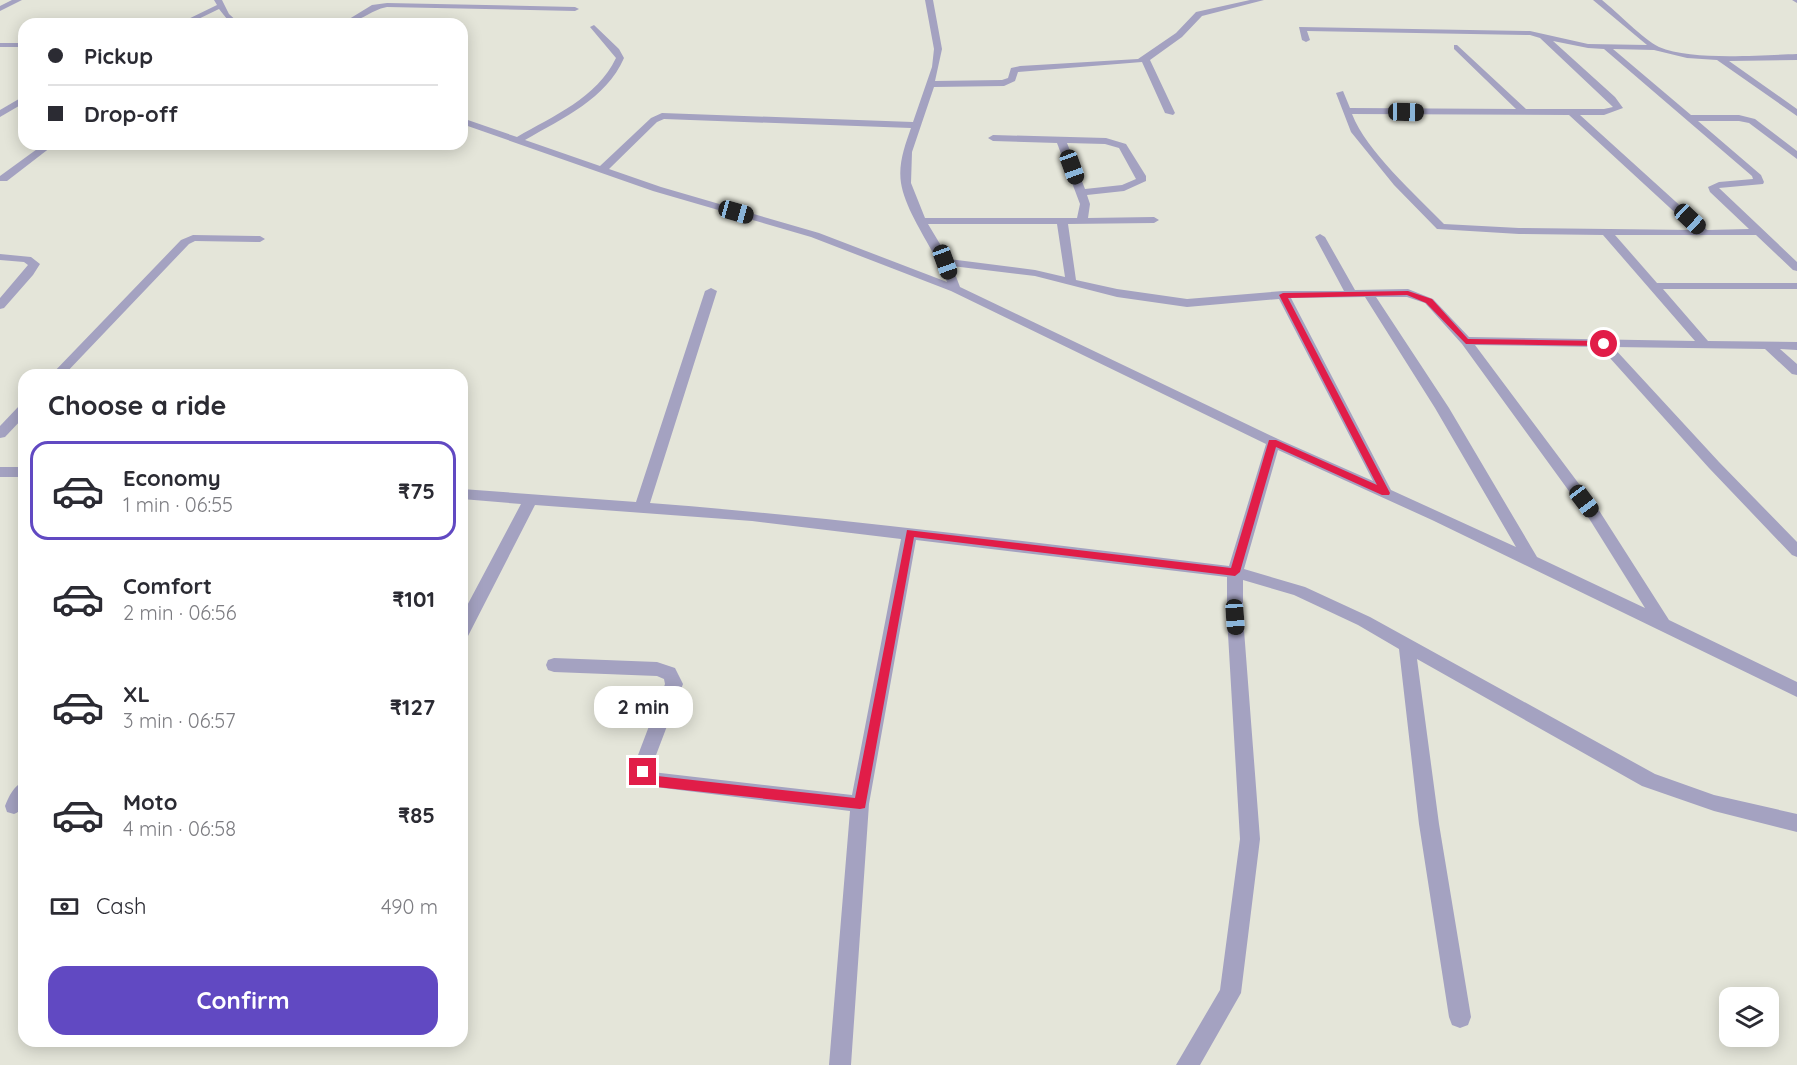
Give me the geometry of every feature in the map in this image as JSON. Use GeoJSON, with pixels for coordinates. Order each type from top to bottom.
{"type":"FeatureCollection","features":[{"type":"Feature","properties":{"kind":"street"},"geometry":{"type":"LineString","coordinates":[[0,9],[18,0]]}},
{"type":"Feature","properties":{"kind":"street"},"geometry":{"type":"LineString","coordinates":[[207,0],[219,3],[231,18]]}},
{"type":"Feature","properties":{"kind":"street"},"geometry":{"type":"LineString","coordinates":[[357,18],[389,0]]}},
{"type":"Feature","properties":{"kind":"street"},"geometry":{"type":"LineString","coordinates":[[493,9],[501,0]]}},
{"type":"Feature","properties":{"kind":"street"},"geometry":{"type":"LineString","coordinates":[[929,0],[938,49],[930,84],[907,152],[905,169],[909,195],[945,262],[955,289]]}},
{"type":"Feature","properties":{"kind":"street"},"geometry":{"type":"LineString","coordinates":[[930,84],[1004,83],[1012,79],[1016,69],[1128,63],[1145,59],[1179,35],[1199,14],[1260,0]]}},
{"type":"Feature","properties":{"kind":"street"},"geometry":{"type":"LineString","coordinates":[[1596,0],[1655,48]]}},
{"type":"Feature","properties":{"kind":"street"},"geometry":{"type":"LineString","coordinates":[[193,18],[219,3]]}},
{"type":"Feature","properties":{"kind":"street"},"geometry":{"type":"LineString","coordinates":[[381,6],[575,9]]}},
{"type":"Feature","properties":{"kind":"street"},"geometry":{"type":"LineString","coordinates":[[518,140],[582,101],[606,81],[619,64],[620,58],[616,51],[594,27]]}},
{"type":"Feature","properties":{"kind":"street"},"geometry":{"type":"LineString","coordinates":[[1306,40],[1302,29],[1541,34],[1581,45],[1607,48],[1655,48],[1675,55],[1797,57]]}},
{"type":"Feature","properties":{"kind":"street"},"geometry":{"type":"LineString","coordinates":[[1346,111],[1604,112],[1618,108],[1612,99],[1541,34]]}},
{"type":"Feature","properties":{"kind":"street"},"geometry":{"type":"LineString","coordinates":[[0,45],[18,45]]}},
{"type":"Feature","properties":{"kind":"street"},"geometry":{"type":"LineString","coordinates":[[1457,47],[1524,112]]}},
{"type":"Feature","properties":{"kind":"street"},"geometry":{"type":"LineString","coordinates":[[1607,48],[1759,179],[1759,182],[1751,184],[1713,187],[1797,268]]}},
{"type":"Feature","properties":{"kind":"street"},"geometry":{"type":"LineString","coordinates":[[1718,57],[1797,113]]}},
{"type":"Feature","properties":{"kind":"street"},"geometry":{"type":"LineString","coordinates":[[1782,57],[1797,67]]}},
{"type":"Feature","properties":{"kind":"street"},"geometry":{"type":"LineString","coordinates":[[1145,59],[1170,113]]}},
{"type":"Feature","properties":{"kind":"street"},"geometry":{"type":"LineString","coordinates":[[1340,93],[1354,130],[1368,149],[1434,223],[1441,227],[1607,233],[1758,232]]}},
{"type":"Feature","properties":{"kind":"street"},"geometry":{"type":"LineString","coordinates":[[0,114],[18,102]]}},
{"type":"Feature","properties":{"kind":"street"},"geometry":{"type":"LineString","coordinates":[[1572,112],[1634,166],[1704,233]]}},
{"type":"Feature","properties":{"kind":"street"},"geometry":{"type":"LineString","coordinates":[[603,169],[654,120],[662,116],[917,125]]}},
{"type":"Feature","properties":{"kind":"street"},"geometry":{"type":"LineString","coordinates":[[1690,118],[1746,119],[1797,156]]}},
{"type":"Feature","properties":{"kind":"street"},"geometry":{"type":"LineString","coordinates":[[468,123],[657,189],[815,235],[955,289],[1797,690]]}},
{"type":"Feature","properties":{"kind":"street"},"geometry":{"type":"LineString","coordinates":[[993,138],[1106,141],[1123,146],[1142,181],[1132,186],[1082,193]]}},
{"type":"Feature","properties":{"kind":"street"},"geometry":{"type":"LineString","coordinates":[[1061,140],[1082,193],[1084,204],[1082,221]]}},
{"type":"Feature","properties":{"kind":"street"},"geometry":{"type":"LineString","coordinates":[[3,179],[42,150]]}},
{"type":"Feature","properties":{"kind":"street"},"geometry":{"type":"LineString","coordinates":[[921,221],[1154,220]]}},
{"type":"Feature","properties":{"kind":"street"},"geometry":{"type":"LineString","coordinates":[[1062,221],[1071,282]]}},
{"type":"Feature","properties":{"kind":"street"},"geometry":{"type":"LineString","coordinates":[[1607,233],[1706,346]]}},
{"type":"Feature","properties":{"kind":"street"},"geometry":{"type":"LineString","coordinates":[[1320,237],[1351,293]]}},
{"type":"Feature","properties":{"kind":"street"},"geometry":{"type":"LineString","coordinates":[[63,369],[184,242],[193,238],[260,239]]}},
{"type":"Feature","properties":{"kind":"street"},"geometry":{"type":"LineString","coordinates":[[0,257],[27,259],[34,264],[29,273],[0,305]]}},
{"type":"Feature","properties":{"kind":"street"},"geometry":{"type":"LineString","coordinates":[[945,262],[989,266],[1117,293],[1187,303],[1283,295],[1351,293],[1408,293],[1429,301],[1466,341],[1595,516],[1664,625]]}},
{"type":"Feature","properties":{"kind":"street"},"geometry":{"type":"LineString","coordinates":[[1653,286],[1797,286]]}},
{"type":"Feature","properties":{"kind":"street"},"geometry":{"type":"LineString","coordinates":[[641,508],[711,291]]}},
{"type":"Feature","properties":{"kind":"street"},"geometry":{"type":"LineString","coordinates":[[1368,293],[1442,408],[1532,562]]}},
{"type":"Feature","properties":{"kind":"street"},"geometry":{"type":"LineString","coordinates":[[1283,295],[1386,493]]}},
{"type":"Feature","properties":{"kind":"street"},"geometry":{"type":"LineString","coordinates":[[1466,341],[1797,346]]}},
{"type":"Feature","properties":{"kind":"street"},"geometry":{"type":"LineString","coordinates":[[1604,344],[1714,465],[1797,551]]}},
{"type":"Feature","properties":{"kind":"street"},"geometry":{"type":"LineString","coordinates":[[1768,345],[1797,371]]}},
{"type":"Feature","properties":{"kind":"street"},"geometry":{"type":"LineString","coordinates":[[0,434],[18,415]]}},
{"type":"Feature","properties":{"kind":"street"},"geometry":{"type":"LineString","coordinates":[[1187,1065],[1230,993],[1250,839],[1235,617],[1235,572],[1273,442]]}},
{"type":"Feature","properties":{"kind":"street"},"geometry":{"type":"LineString","coordinates":[[0,472],[18,472]]}},
{"type":"Feature","properties":{"kind":"street"},"geometry":{"type":"LineString","coordinates":[[468,495],[752,516],[1235,572],[1299,591],[1364,621],[1649,780],[1714,803],[1797,823]]}},
{"type":"Feature","properties":{"kind":"street"},"geometry":{"type":"LineString","coordinates":[[468,620],[530,501]]}},
{"type":"Feature","properties":{"kind":"street"},"geometry":{"type":"LineString","coordinates":[[840,1065],[860,804],[910,533]]}},
{"type":"Feature","properties":{"kind":"street"},"geometry":{"type":"LineString","coordinates":[[1407,645],[1429,824],[1460,1017]]}},
{"type":"Feature","properties":{"kind":"street"},"geometry":{"type":"LineString","coordinates":[[554,665],[657,669],[668,671],[672,675],[674,684],[644,763],[643,772],[646,779],[860,804]]}},
{"type":"Feature","properties":{"kind":"street"},"geometry":{"type":"LineString","coordinates":[[14,806],[18,800]]}},
{"type":"Feature","properties":{"kind":"route"},"geometry":{"type":"LineString","coordinates":[[643,772],[646,779],[657,782],[860,804],[910,533],[1235,572],[1273,442],[1386,493],[1283,295],[1408,293],[1429,301],[1466,341],[1604,344]]}}]}
